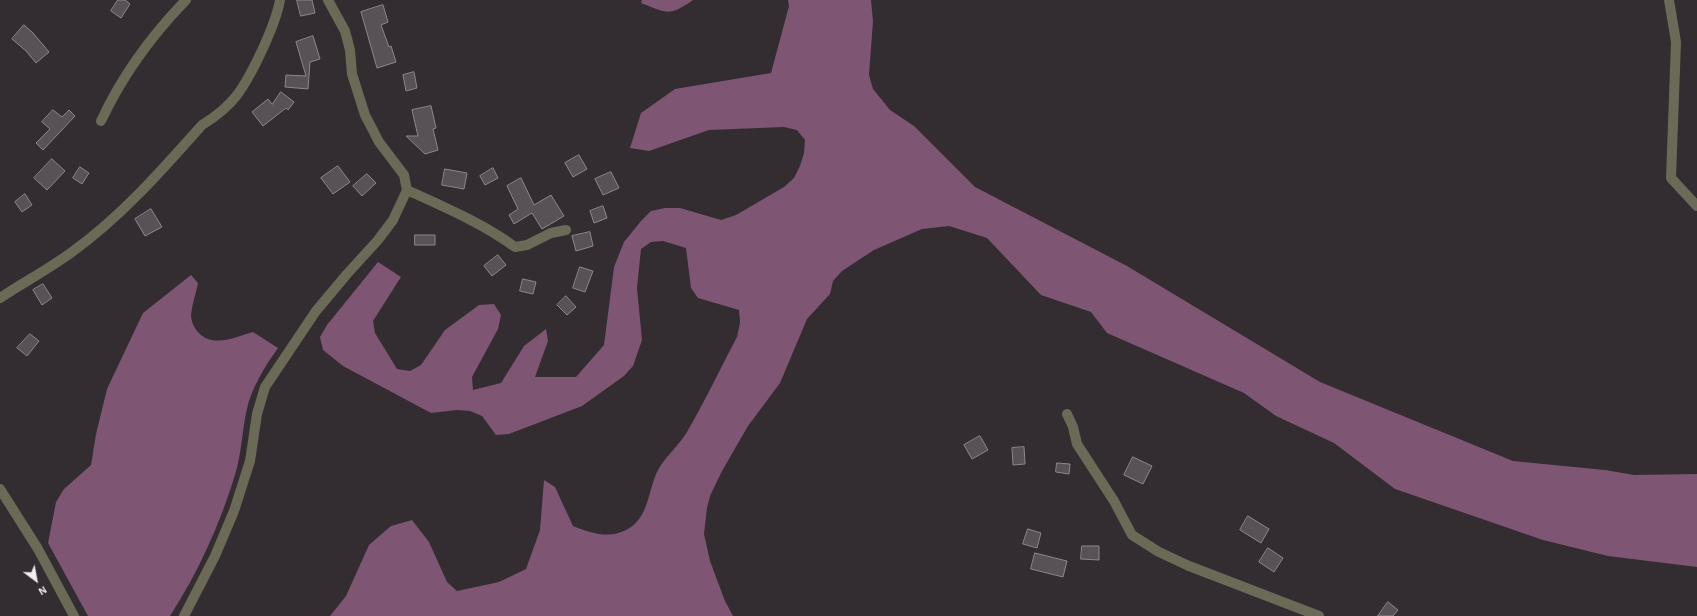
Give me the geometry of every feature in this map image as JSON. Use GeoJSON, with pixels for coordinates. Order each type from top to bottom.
{"type":"FeatureCollection","features":[{"type":"Feature","properties":{"kind":"street"},"geometry":{"type":"LineString","coordinates":[[101,120],[112,96],[129,70],[151,39],[186,0]]}},
{"type":"Feature","properties":{"kind":"street"},"geometry":{"type":"LineString","coordinates":[[0,298],[73,252],[146,187],[202,125],[212,119],[236,95],[266,42],[279,10],[280,0]]}},
{"type":"Feature","properties":{"kind":"street"},"geometry":{"type":"LineString","coordinates":[[184,616],[215,556],[234,511],[250,461],[257,414],[265,387],[316,310],[378,240],[393,220],[407,190],[404,175],[379,142],[365,115],[352,74],[350,50],[345,31],[328,0]]}},
{"type":"Feature","properties":{"kind":"street"},"geometry":{"type":"LineString","coordinates":[[1669,0],[1676,42],[1671,178],[1697,206]]}},
{"type":"Feature","properties":{"kind":"street"},"geometry":{"type":"LineString","coordinates":[[407,190],[484,228],[515,247],[527,245],[552,233],[566,230]]}},
{"type":"Feature","properties":{"kind":"street"},"geometry":{"type":"LineString","coordinates":[[1067,414],[1073,427],[1077,444],[1114,501],[1132,535],[1159,552],[1189,566],[1319,616]]}},
{"type":"Feature","properties":{"kind":"street"},"geometry":{"type":"LineString","coordinates":[[0,489],[38,549],[74,616]]}},
{"type":"Feature","properties":{"kind":"shaded area"},"geometry":{"type":"Polygon","coordinates":[[[642,0],[693,0],[678,9],[668,12],[641,3],[642,0]]]}},
{"type":"Feature","properties":{"kind":"shaded area"},"geometry":{"type":"Polygon","coordinates":[[[788,0],[871,0],[873,21],[869,75],[873,89],[890,110],[914,126],[975,187],[1127,266],[1320,382],[1513,461],[1605,470],[1634,475],[1697,474],[1697,567],[1608,556],[1543,540],[1395,489],[1334,443],[1276,416],[1244,393],[1107,333],[1091,312],[1041,295],[987,238],[949,226],[922,229],[874,250],[842,271],[833,281],[830,294],[807,319],[780,383],[748,426],[722,471],[710,496],[704,534],[710,561],[725,601],[733,616],[330,616],[346,596],[369,545],[391,526],[412,520],[429,542],[447,582],[457,591],[499,582],[526,569],[540,530],[544,480],[555,487],[573,526],[595,533],[610,535],[624,531],[637,521],[646,506],[661,465],[684,436],[694,420],[737,337],[740,323],[739,310],[698,298],[691,288],[686,248],[663,241],[651,242],[641,249],[637,288],[642,340],[633,366],[624,376],[582,406],[509,434],[496,435],[482,416],[470,411],[457,410],[431,413],[343,366],[323,350],[320,337],[327,325],[378,262],[401,277],[373,321],[375,333],[397,369],[410,371],[421,365],[445,330],[479,305],[494,304],[501,315],[498,329],[472,377],[473,390],[501,383],[524,346],[546,329],[548,341],[535,377],[576,377],[604,345],[614,267],[624,242],[651,211],[665,208],[680,208],[721,220],[736,215],[784,187],[794,178],[804,153],[805,140],[797,130],[784,127],[709,130],[649,151],[630,148],[641,113],[675,89],[771,73],[789,6],[788,0]]]}},
{"type":"Feature","properties":{"kind":"shaded area"},"geometry":{"type":"Polygon","coordinates":[[[191,275],[198,283],[191,313],[193,323],[197,331],[203,336],[217,341],[231,339],[253,332],[278,348],[263,371],[251,395],[246,413],[237,467],[215,530],[190,583],[170,616],[88,616],[48,543],[56,502],[64,489],[91,465],[96,434],[107,389],[143,313],[191,275]]]}},
{"type":"Feature","properties":{"kind":"building"},"geometry":{"type":"Polygon","coordinates":[[[118,0],[125,0],[130,4],[121,18],[111,11],[118,0]]]}},
{"type":"Feature","properties":{"kind":"building"},"geometry":{"type":"Polygon","coordinates":[[[297,0],[312,0],[315,13],[301,16],[297,0]]]}},
{"type":"Feature","properties":{"kind":"building"},"geometry":{"type":"Polygon","coordinates":[[[383,5],[388,22],[381,25],[389,47],[391,46],[396,62],[377,68],[361,12],[383,5]]]}},
{"type":"Feature","properties":{"kind":"building"},"geometry":{"type":"Polygon","coordinates":[[[24,25],[49,52],[36,63],[26,51],[12,39],[24,25]]]}},
{"type":"Feature","properties":{"kind":"building"},"geometry":{"type":"Polygon","coordinates":[[[313,36],[320,59],[310,62],[308,89],[285,87],[286,75],[306,76],[296,42],[313,36]]]}},
{"type":"Feature","properties":{"kind":"building"},"geometry":{"type":"Polygon","coordinates":[[[414,72],[417,88],[406,91],[403,75],[414,72]]]}},
{"type":"Feature","properties":{"kind":"building"},"geometry":{"type":"Polygon","coordinates":[[[281,92],[294,102],[288,110],[286,108],[263,126],[252,112],[268,99],[272,104],[281,92]]]}},
{"type":"Feature","properties":{"kind":"building"},"geometry":{"type":"Polygon","coordinates":[[[431,106],[436,128],[433,129],[438,150],[425,154],[406,136],[418,136],[412,110],[431,106]]]}},
{"type":"Feature","properties":{"kind":"building"},"geometry":{"type":"Polygon","coordinates":[[[53,110],[62,117],[69,110],[75,116],[43,150],[36,143],[50,129],[42,122],[53,110]]]}},
{"type":"Feature","properties":{"kind":"building"},"geometry":{"type":"Polygon","coordinates":[[[579,155],[587,169],[573,177],[565,163],[579,155]]]}},
{"type":"Feature","properties":{"kind":"building"},"geometry":{"type":"Polygon","coordinates":[[[52,159],[65,171],[47,190],[34,178],[52,159]]]}},
{"type":"Feature","properties":{"kind":"building"},"geometry":{"type":"Polygon","coordinates":[[[338,166],[350,182],[333,194],[321,178],[338,166]]]}},
{"type":"Feature","properties":{"kind":"building"},"geometry":{"type":"Polygon","coordinates":[[[80,167],[89,173],[82,184],[73,178],[80,167]]]}},
{"type":"Feature","properties":{"kind":"building"},"geometry":{"type":"Polygon","coordinates":[[[493,168],[498,178],[485,185],[480,176],[493,168]]]}},
{"type":"Feature","properties":{"kind":"building"},"geometry":{"type":"Polygon","coordinates":[[[445,169],[467,173],[464,189],[442,185],[445,169]]]}},
{"type":"Feature","properties":{"kind":"building"},"geometry":{"type":"Polygon","coordinates":[[[611,172],[619,188],[603,195],[595,179],[611,172]]]}},
{"type":"Feature","properties":{"kind":"building"},"geometry":{"type":"Polygon","coordinates":[[[367,174],[376,183],[362,196],[353,186],[367,174]]]}},
{"type":"Feature","properties":{"kind":"building"},"geometry":{"type":"Polygon","coordinates":[[[521,178],[534,205],[551,195],[564,216],[542,229],[532,213],[514,224],[509,215],[518,209],[507,186],[521,178]]]}},
{"type":"Feature","properties":{"kind":"building"},"geometry":{"type":"Polygon","coordinates":[[[25,194],[32,205],[22,212],[15,202],[25,194]]]}},
{"type":"Feature","properties":{"kind":"building"},"geometry":{"type":"Polygon","coordinates":[[[603,206],[607,218],[594,223],[590,211],[603,206]]]}},
{"type":"Feature","properties":{"kind":"building"},"geometry":{"type":"Polygon","coordinates":[[[151,209],[162,227],[145,236],[135,219],[151,209]]]}},
{"type":"Feature","properties":{"kind":"building"},"geometry":{"type":"Polygon","coordinates":[[[590,232],[593,246],[576,251],[572,236],[590,232]]]}},
{"type":"Feature","properties":{"kind":"building"},"geometry":{"type":"Polygon","coordinates":[[[415,235],[435,235],[435,245],[415,245],[415,235]]]}},
{"type":"Feature","properties":{"kind":"building"},"geometry":{"type":"Polygon","coordinates":[[[498,255],[506,265],[492,276],[484,266],[498,255]]]}},
{"type":"Feature","properties":{"kind":"building"},"geometry":{"type":"Polygon","coordinates":[[[580,267],[593,271],[585,292],[573,288],[580,267]]]}},
{"type":"Feature","properties":{"kind":"building"},"geometry":{"type":"Polygon","coordinates":[[[523,279],[536,282],[533,294],[520,291],[523,279]]]}},
{"type":"Feature","properties":{"kind":"building"},"geometry":{"type":"Polygon","coordinates":[[[43,284],[52,298],[42,305],[33,290],[43,284]]]}},
{"type":"Feature","properties":{"kind":"building"},"geometry":{"type":"Polygon","coordinates":[[[566,296],[576,307],[567,315],[557,305],[566,296]]]}},
{"type":"Feature","properties":{"kind":"building"},"geometry":{"type":"Polygon","coordinates":[[[30,334],[39,341],[27,356],[17,348],[30,334]]]}},
{"type":"Feature","properties":{"kind":"building"},"geometry":{"type":"Polygon","coordinates":[[[980,436],[988,450],[972,459],[964,445],[980,436]]]}},
{"type":"Feature","properties":{"kind":"building"},"geometry":{"type":"Polygon","coordinates":[[[1024,447],[1025,464],[1013,465],[1012,448],[1024,447]]]}},
{"type":"Feature","properties":{"kind":"building"},"geometry":{"type":"Polygon","coordinates":[[[1133,457],[1152,466],[1143,484],[1124,475],[1133,457]]]}},
{"type":"Feature","properties":{"kind":"building"},"geometry":{"type":"Polygon","coordinates":[[[1057,463],[1070,464],[1069,474],[1056,472],[1057,463]]]}},
{"type":"Feature","properties":{"kind":"building"},"geometry":{"type":"Polygon","coordinates":[[[1248,516],[1269,529],[1261,543],[1240,530],[1248,516]]]}},
{"type":"Feature","properties":{"kind":"building"},"geometry":{"type":"Polygon","coordinates":[[[1028,529],[1041,533],[1037,548],[1023,544],[1028,529]]]}},
{"type":"Feature","properties":{"kind":"building"},"geometry":{"type":"Polygon","coordinates":[[[1082,546],[1099,546],[1099,560],[1081,559],[1082,546]]]}},
{"type":"Feature","properties":{"kind":"building"},"geometry":{"type":"Polygon","coordinates":[[[1268,548],[1283,558],[1274,572],[1259,562],[1268,548]]]}},
{"type":"Feature","properties":{"kind":"building"},"geometry":{"type":"Polygon","coordinates":[[[1035,553],[1067,561],[1063,577],[1031,569],[1035,553]]]}},
{"type":"Feature","properties":{"kind":"building"},"geometry":{"type":"Polygon","coordinates":[[[1388,602],[1398,610],[1393,616],[1378,616],[1388,602]]]}}]}
